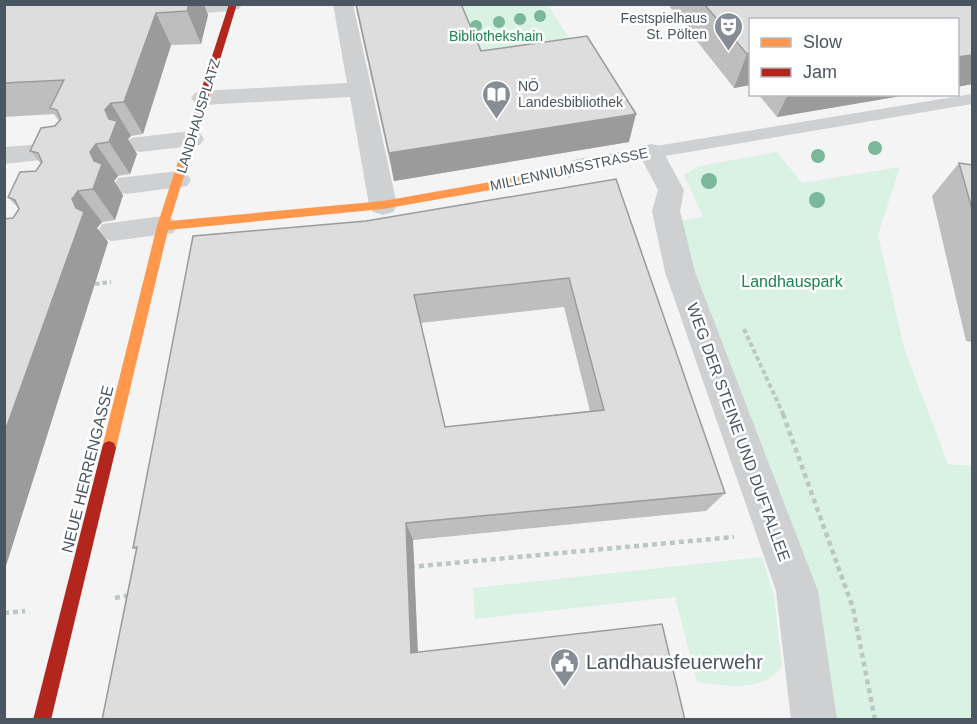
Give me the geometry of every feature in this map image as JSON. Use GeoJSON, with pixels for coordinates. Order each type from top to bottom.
{"type":"FeatureCollection","features":[{"type":"Feature","properties":{"kind":"street"},"geometry":{"type":"LineString","coordinates":[[343,4],[383,205]]}},
{"type":"Feature","properties":{"kind":"street"},"geometry":{"type":"LineString","coordinates":[[109,13],[132,8],[232,5]]}},
{"type":"Feature","properties":{"kind":"street","name":"LANDHAUSPLATZ"},"geometry":{"type":"LineString","coordinates":[[163,226],[232,5]]}},
{"type":"Feature","properties":{"kind":"street"},"geometry":{"type":"LineString","coordinates":[[203,98],[360,89]]}},
{"type":"Feature","properties":{"kind":"street"},"geometry":{"type":"LineString","coordinates":[[140,144],[191,139]]}},
{"type":"Feature","properties":{"kind":"street"},"geometry":{"type":"LineString","coordinates":[[4,156],[69,150]]}},
{"type":"Feature","properties":{"kind":"street","name":"WEG DER STEINE UND DUFTALLEE"},"geometry":{"type":"LineString","coordinates":[[651,152],[671,190],[666,210],[680,272],[797,591],[814,720]]}},
{"type":"Feature","properties":{"kind":"street","name":"MILLENNIUMSSTRASSE"},"geometry":{"type":"LineString","coordinates":[[163,226],[383,205],[568,172]]}},
{"type":"Feature","properties":{"kind":"street"},"geometry":{"type":"LineString","coordinates":[[127,185],[178,180]]}},
{"type":"Feature","properties":{"kind":"street"},"geometry":{"type":"LineString","coordinates":[[112,231],[163,226]]}},
{"type":"Feature","properties":{"kind":"street","name":"NEUE HERRENGASSE"},"geometry":{"type":"LineString","coordinates":[[42,720],[163,226]]}},
{"type":"Feature","properties":{"kind":"lane","name":"MILLENNIUMSSTRASSE"},"geometry":{"type":"LineString","coordinates":[[568,172],[577,165],[971,101]]}},
{"type":"Feature","properties":{"kind":"path"},"geometry":{"type":"LineString","coordinates":[[402,568],[776,532]]}},
{"type":"Feature","properties":{"kind":"green space","name":"Bibliothekshain"},"geometry":{"type":"Polygon","coordinates":[[[451,5],[548,5],[579,54],[477,69],[451,5]]]}},
{"type":"Feature","properties":{"kind":"green space","name":"Landhauspark"},"geometry":{"type":"Polygon","coordinates":[[[777,152],[802,183],[900,167],[878,235],[904,348],[948,464],[972,466],[972,719],[832,719],[677,221],[703,217],[684,175],[700,166],[777,152]]]}},
{"type":"Feature","properties":{"kind":"green space"},"geometry":{"type":"Polygon","coordinates":[[[762,557],[774,595],[782,667],[774,675],[754,684],[731,686],[697,682],[675,597],[475,619],[473,588],[762,557]]]}},
{"type":"Feature","properties":{"kind":"building"},"geometry":{"type":"Polygon","coordinates":[[[4,4],[189,4],[187,11],[156,13],[124,102],[111,103],[105,110],[109,119],[117,121],[109,142],[96,144],[90,152],[94,161],[102,164],[93,189],[78,191],[72,199],[76,208],[84,212],[4,434],[4,219],[13,218],[19,209],[15,200],[8,197],[20,172],[36,171],[42,162],[38,153],[30,151],[41,128],[55,126],[61,119],[57,110],[50,108],[64,80],[4,83],[4,4]]]}},
{"type":"Feature","properties":{"kind":"building"},"geometry":{"type":"Polygon","coordinates":[[[356,4],[461,4],[481,51],[587,36],[636,114],[389,153],[356,4]]]}},
{"type":"Feature","properties":{"kind":"building"},"geometry":{"type":"Polygon","coordinates":[[[704,4],[972,4],[972,55],[959,57],[959,18],[749,18],[749,53],[747,54],[704,4]]]}},
{"type":"Feature","properties":{"kind":"building"},"geometry":{"type":"Polygon","coordinates":[[[959,163],[972,165],[972,209],[959,163]]]}},
{"type":"Feature","properties":{"kind":"building"},"geometry":{"type":"Polygon","coordinates":[[[616,179],[725,493],[406,523],[411,653],[662,624],[685,720],[102,720],[137,547],[133,548],[193,236],[366,221],[616,179]],[[569,278],[414,295],[445,427],[604,410],[569,278]]]}},
{"type":"Feature","properties":{"kind":"traffic: slow"},"geometry":{"type":"LineString","coordinates":[[109,448],[163,226],[198,115]]}},
{"type":"Feature","properties":{"kind":"traffic: slow"},"geometry":{"type":"LineString","coordinates":[[163,226],[383,205],[569,172]]}},
{"type":"Feature","properties":{"kind":"traffic: jam"},"geometry":{"type":"LineString","coordinates":[[198,115],[233,4]]}},
{"type":"Feature","properties":{"kind":"traffic: jam"},"geometry":{"type":"LineString","coordinates":[[42,720],[109,448]]}},
{"type":"Feature","properties":{"kind":"place","name":"Festspielhaus St. Pölten"},"geometry":{"type":"Point","coordinates":[728,52]}},
{"type":"Feature","properties":{"kind":"place","name":"NÖ Landesbibliothek"},"geometry":{"type":"Point","coordinates":[497,120]}},
{"type":"Feature","properties":{"kind":"place","name":"Landhausfeuerwehr"},"geometry":{"type":"Point","coordinates":[565,688]}}]}
